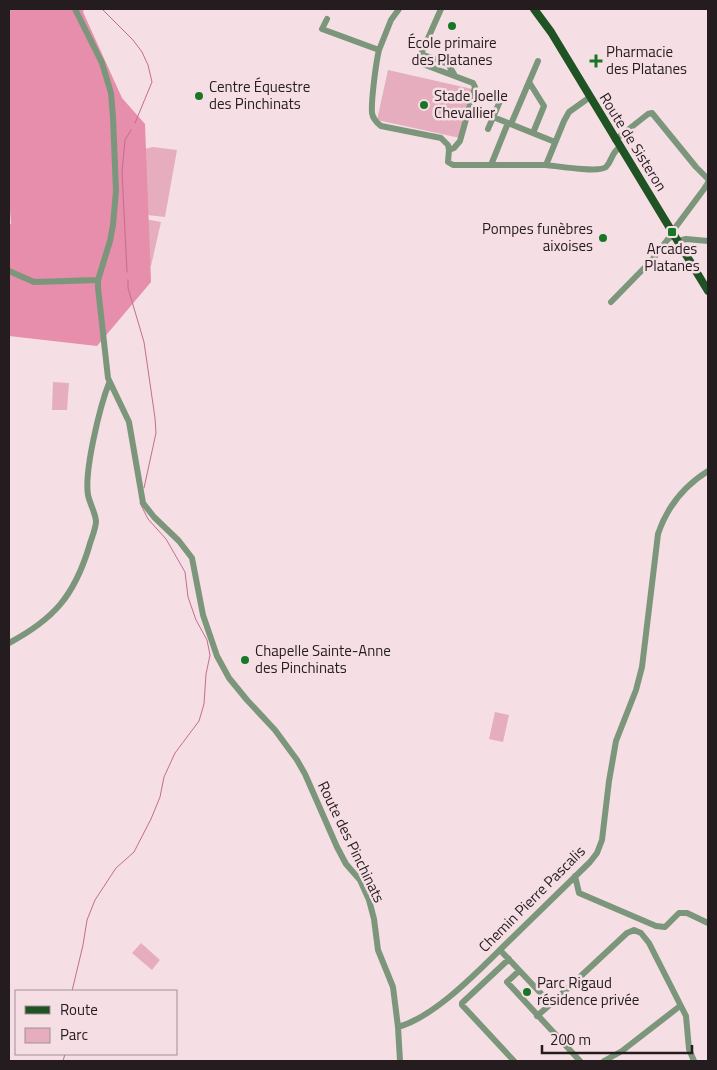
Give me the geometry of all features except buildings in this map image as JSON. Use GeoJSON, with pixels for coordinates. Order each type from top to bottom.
{"type":"FeatureCollection","features":[{"type":"Feature","properties":{"kind":"main road","name":"Route de Sisteron"},"geometry":{"type":"LineString","coordinates":[[534,9],[550,32],[708,291]]}},
{"type":"Feature","properties":{"kind":"street","name":"Route des Pinchinats"},"geometry":{"type":"LineString","coordinates":[[75,9],[102,63],[111,93],[116,191],[113,225],[98,280],[109,383],[129,422],[142,500],[154,517],[192,558],[203,615],[217,656],[230,678],[247,700],[275,730],[297,760],[337,847],[346,864],[360,880],[369,900],[374,919],[378,950],[393,987],[400,1061]]}},
{"type":"Feature","properties":{"kind":"street"},"geometry":{"type":"LineString","coordinates":[[399,9],[391,20],[376,60],[372,114],[376,122],[381,126],[441,138],[448,144],[448,162],[453,165],[546,165],[592,169],[603,168],[608,165],[612,154],[620,147]]}},
{"type":"Feature","properties":{"kind":"street"},"geometry":{"type":"LineString","coordinates":[[441,9],[421,54],[420,63],[473,83],[475,88],[460,141],[454,148],[449,150]]}},
{"type":"Feature","properties":{"kind":"street"},"geometry":{"type":"LineString","coordinates":[[327,19],[322,29],[379,50]]}},
{"type":"Feature","properties":{"kind":"street"},"geometry":{"type":"LineString","coordinates":[[421,54],[448,64],[455,76]]}},
{"type":"Feature","properties":{"kind":"street"},"geometry":{"type":"LineString","coordinates":[[491,165],[538,61]]}},
{"type":"Feature","properties":{"kind":"street"},"geometry":{"type":"LineString","coordinates":[[529,82],[544,106],[534,133]]}},
{"type":"Feature","properties":{"kind":"street"},"geometry":{"type":"LineString","coordinates":[[488,129],[503,94]]}},
{"type":"Feature","properties":{"kind":"street"},"geometry":{"type":"LineString","coordinates":[[546,165],[564,120],[570,112],[590,97]]}},
{"type":"Feature","properties":{"kind":"street"},"geometry":{"type":"LineString","coordinates":[[611,302],[652,260],[668,239],[675,236],[708,183],[708,179],[652,113],[648,114],[615,140]]}},
{"type":"Feature","properties":{"kind":"street"},"geometry":{"type":"LineString","coordinates":[[493,117],[555,142]]}},
{"type":"Feature","properties":{"kind":"street"},"geometry":{"type":"LineString","coordinates":[[675,236],[708,241]]}},
{"type":"Feature","properties":{"kind":"street"},"geometry":{"type":"LineString","coordinates":[[683,249],[699,240]]}},
{"type":"Feature","properties":{"kind":"street"},"geometry":{"type":"LineString","coordinates":[[9,271],[34,282],[98,280]]}},
{"type":"Feature","properties":{"kind":"street"},"geometry":{"type":"LineString","coordinates":[[9,643],[39,625],[58,608],[76,581],[83,566],[96,522],[88,496],[89,471],[102,403],[109,383]]}},
{"type":"Feature","properties":{"kind":"street","name":"Chemin Pierre Pascalis"},"geometry":{"type":"LineString","coordinates":[[398,1027],[410,1024],[431,1011],[500,950],[596,853],[602,840],[612,758],[616,741],[638,685],[642,667],[658,534],[663,519],[684,489],[708,471]]}},
{"type":"Feature","properties":{"kind":"street"},"geometry":{"type":"LineString","coordinates":[[575,876],[579,894],[656,926],[665,927],[679,913],[687,913],[708,923]]}},
{"type":"Feature","properties":{"kind":"street"},"geometry":{"type":"LineString","coordinates":[[537,1016],[627,933],[634,930],[641,933],[649,943],[686,1016],[689,1048],[694,1061]]}},
{"type":"Feature","properties":{"kind":"street"},"geometry":{"type":"LineString","coordinates":[[500,950],[549,1002],[553,1002]]}},
{"type":"Feature","properties":{"kind":"street"},"geometry":{"type":"LineString","coordinates":[[509,959],[462,1005],[514,1061]]}},
{"type":"Feature","properties":{"kind":"street"},"geometry":{"type":"LineString","coordinates":[[519,971],[507,982],[580,1061]]}},
{"type":"Feature","properties":{"kind":"street"},"geometry":{"type":"LineString","coordinates":[[604,1061],[622,1051],[680,1006]]}},
{"type":"Feature","properties":{"kind":"green space","name":"Stade Joelle Chevallier"},"geometry":{"type":"Polygon","coordinates":[[[388,70],[472,89],[460,138],[377,120],[388,70]]]}},
{"type":"Feature","properties":{"kind":"green space"},"geometry":{"type":"Polygon","coordinates":[[[153,147],[177,150],[165,217],[139,214],[140,150],[153,147]]]}},
{"type":"Feature","properties":{"kind":"green space"},"geometry":{"type":"Polygon","coordinates":[[[140,218],[161,222],[151,266],[146,268],[140,218]]]}},
{"type":"Feature","properties":{"kind":"green space"},"geometry":{"type":"Polygon","coordinates":[[[53,382],[69,383],[67,410],[52,410],[53,382]]]}},
{"type":"Feature","properties":{"kind":"green space"},"geometry":{"type":"Polygon","coordinates":[[[495,712],[509,715],[503,742],[489,739],[495,712]]]}},
{"type":"Feature","properties":{"kind":"green space"},"geometry":{"type":"Polygon","coordinates":[[[141,943],[160,960],[152,970],[132,953],[141,943]]]}},
{"type":"Feature","properties":{"kind":"shaded area"},"geometry":{"type":"Polygon","coordinates":[[[9,9],[84,9],[83,12],[122,98],[145,124],[151,282],[97,346],[9,336],[9,224],[11,224],[9,194],[9,9]]]}},
{"type":"Feature","properties":{"kind":"waterway"},"geometry":{"type":"LineString","coordinates":[[102,9],[133,40],[142,52],[148,65],[152,82],[135,123]]}},
{"type":"Feature","properties":{"kind":"waterway"},"geometry":{"type":"LineString","coordinates":[[127,272],[122,172],[125,140],[131,130]]}},
{"type":"Feature","properties":{"kind":"waterway"},"geometry":{"type":"LineString","coordinates":[[128,280],[128,288],[144,342],[155,418],[156,433],[144,488]]}},
{"type":"Feature","properties":{"kind":"waterway"},"geometry":{"type":"LineString","coordinates":[[72,990],[87,920],[95,900],[116,868],[134,852],[151,819],[160,797],[164,777],[175,753],[199,721],[204,704],[206,674],[210,655],[207,640],[196,620],[188,597],[185,572],[166,539],[148,519],[140,503]]}},
{"type":"Feature","properties":{"kind":"waterway"},"geometry":{"type":"LineString","coordinates":[[63,1061],[65,1055]]}},
{"type":"Feature","properties":{"kind":"place","name":"École primaire des Platanes"},"geometry":{"type":"Point","coordinates":[452,26]}},
{"type":"Feature","properties":{"kind":"place","name":"Pharmacie des Platanes"},"geometry":{"type":"Point","coordinates":[596,61]}},
{"type":"Feature","properties":{"kind":"place","name":"Centre Équestre des Pinchinats"},"geometry":{"type":"Point","coordinates":[199,96]}},
{"type":"Feature","properties":{"kind":"place","name":"Stade Joelle Chevallier"},"geometry":{"type":"Point","coordinates":[424,105]}},
{"type":"Feature","properties":{"kind":"place","name":"Arcades Platanes"},"geometry":{"type":"Point","coordinates":[672,232]}},
{"type":"Feature","properties":{"kind":"place","name":"Pompes funèbres aixoises"},"geometry":{"type":"Point","coordinates":[603,238]}},
{"type":"Feature","properties":{"kind":"place","name":"Chapelle Sainte-Anne des Pinchinats"},"geometry":{"type":"Point","coordinates":[245,660]}},
{"type":"Feature","properties":{"kind":"place","name":"Parc Rigaud résidence privée"},"geometry":{"type":"Point","coordinates":[527,992]}}]}
